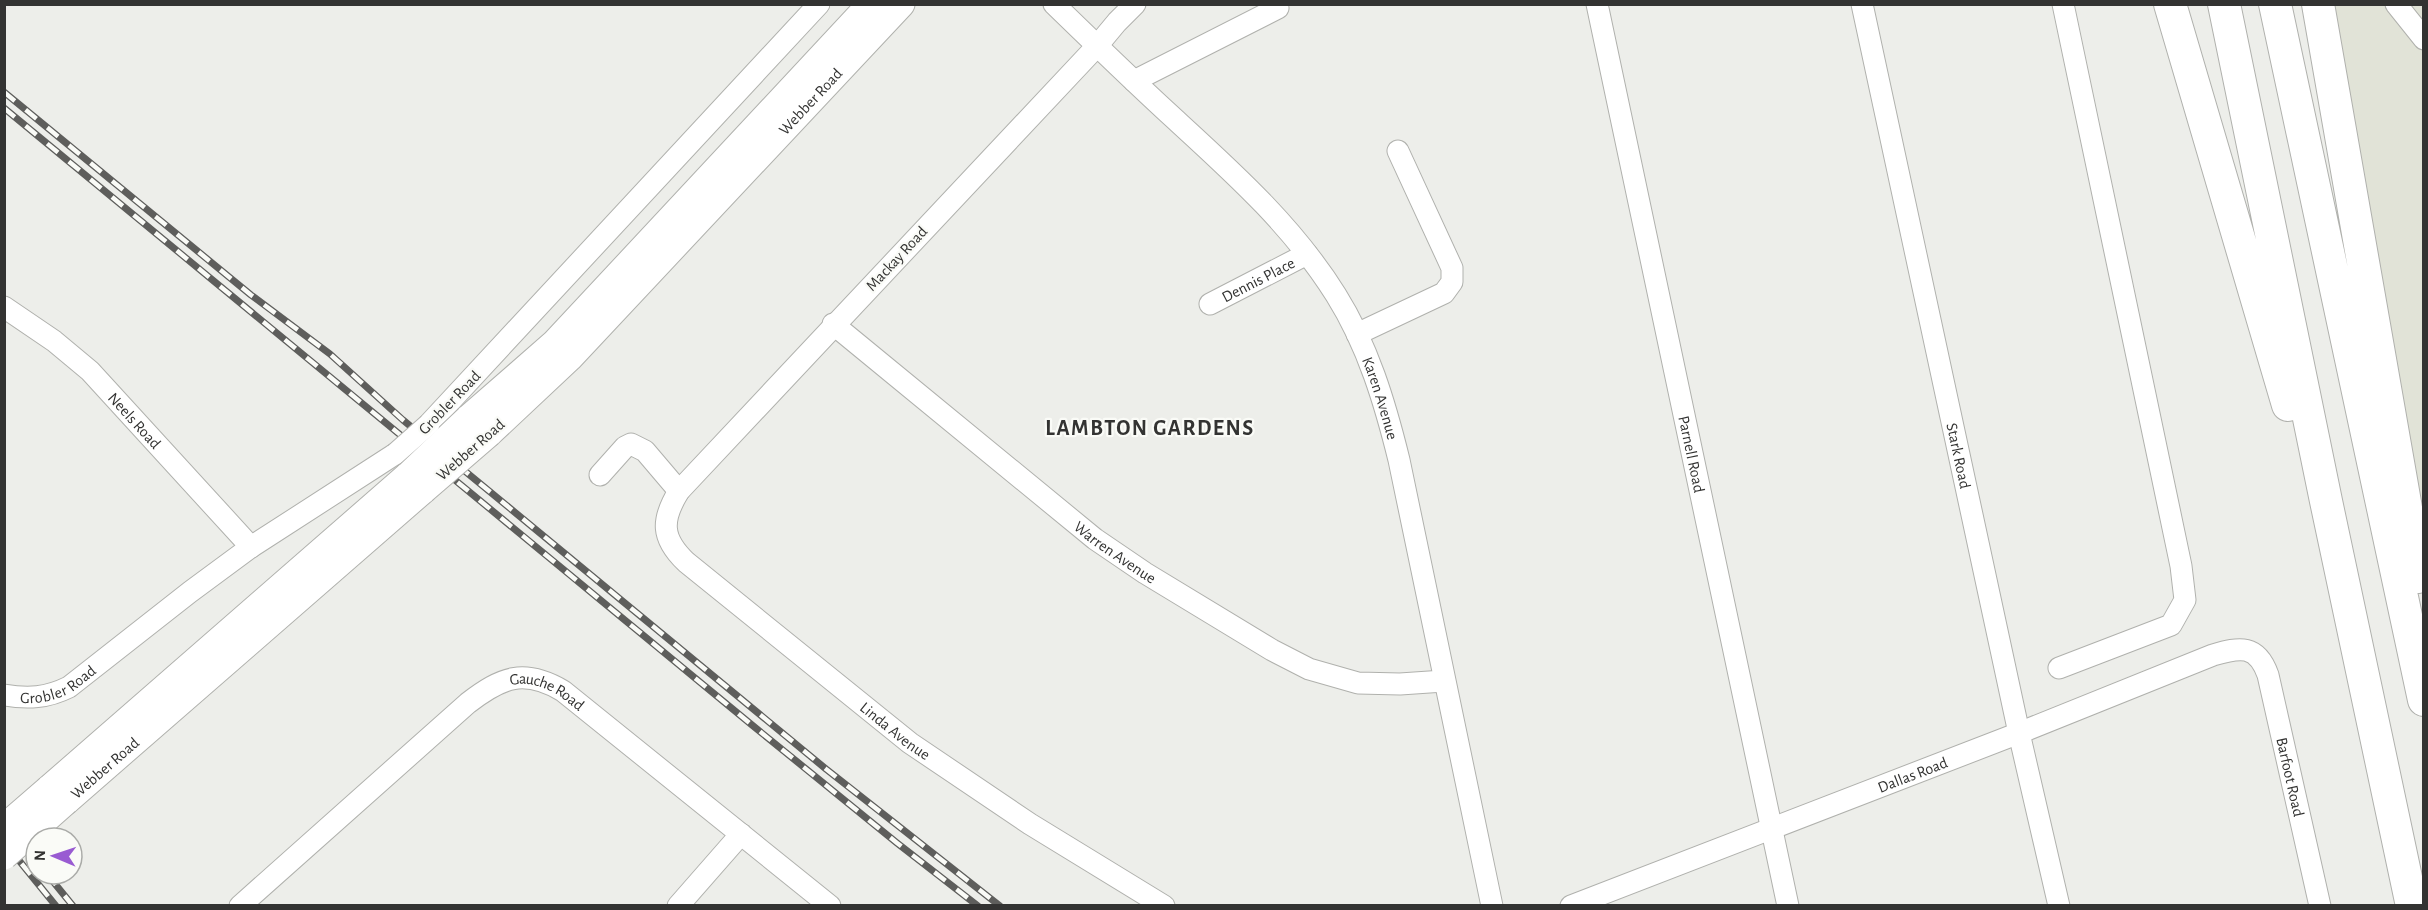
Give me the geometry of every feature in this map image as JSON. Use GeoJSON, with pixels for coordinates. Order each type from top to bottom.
{"type":"FeatureCollection","features":[{"type":"Feature","properties":{"kind":"highway"},"geometry":{"type":"LineString","coordinates":[[2170,4],[2280,381],[2295,428],[2326,501]]}},
{"type":"Feature","properties":{"kind":"highway"},"geometry":{"type":"LineString","coordinates":[[2224,4],[2412,906]]}},
{"type":"Feature","properties":{"kind":"highway"},"geometry":{"type":"LineString","coordinates":[[2275,4],[2424,699]]}},
{"type":"Feature","properties":{"kind":"highway"},"geometry":{"type":"LineString","coordinates":[[2318,4],[2424,606]]}},
{"type":"Feature","properties":{"kind":"main road","name":"Webber Road"},"geometry":{"type":"LineString","coordinates":[[478,426],[871,4]]}},
{"type":"Feature","properties":{"kind":"main road","name":"Webber Road"},"geometry":{"type":"LineString","coordinates":[[4,856],[58,795],[409,473],[478,426],[569,358],[901,4]]}},
{"type":"Feature","properties":{"kind":"main road","name":"Webber Road"},"geometry":{"type":"LineString","coordinates":[[4,828],[58,795]]}},
{"type":"Feature","properties":{"kind":"street","name":"Grobler Road"},"geometry":{"type":"LineString","coordinates":[[4,695],[33,698],[58,693],[69,687],[190,591],[251,547],[409,473],[429,424],[819,4]]}},
{"type":"Feature","properties":{"kind":"street","name":"Karen Avenue"},"geometry":{"type":"LineString","coordinates":[[1054,4],[1238,176],[1279,219],[1336,295],[1357,334],[1373,370],[1390,424],[1492,906]]}},
{"type":"Feature","properties":{"kind":"street","name":"Mackay Road"},"geometry":{"type":"LineString","coordinates":[[666,517],[679,491],[1135,4]]}},
{"type":"Feature","properties":{"kind":"street","name":"Parnell Road"},"geometry":{"type":"LineString","coordinates":[[1597,4],[1788,906]]}},
{"type":"Feature","properties":{"kind":"street","name":"Stark Road"},"geometry":{"type":"LineString","coordinates":[[1862,4],[2019,733],[2059,906]]}},
{"type":"Feature","properties":{"kind":"street"},"geometry":{"type":"LineString","coordinates":[[2059,668],[2171,625],[2185,600],[2181,566],[2063,4]]}},
{"type":"Feature","properties":{"kind":"street"},"geometry":{"type":"LineString","coordinates":[[2396,4],[2424,39]]}},
{"type":"Feature","properties":{"kind":"street"},"geometry":{"type":"LineString","coordinates":[[1134,81],[1278,8]]}},
{"type":"Feature","properties":{"kind":"street"},"geometry":{"type":"LineString","coordinates":[[1357,334],[1444,293],[1452,282],[1452,268],[1398,151]]}},
{"type":"Feature","properties":{"kind":"street","name":"Dennis Place"},"geometry":{"type":"LineString","coordinates":[[1210,304],[1307,254]]}},
{"type":"Feature","properties":{"kind":"street","name":"Neels Road"},"geometry":{"type":"LineString","coordinates":[[4,307],[54,341],[90,371],[251,547]]}},
{"type":"Feature","properties":{"kind":"street","name":"Warren Avenue"},"geometry":{"type":"LineString","coordinates":[[833,324],[1095,539],[1145,573],[1272,650],[1309,669],[1358,683],[1400,684],[1444,681]]}},
{"type":"Feature","properties":{"kind":"street"},"geometry":{"type":"LineString","coordinates":[[600,475],[625,447],[631,444],[645,451],[679,491]]}},
{"type":"Feature","properties":{"kind":"street","name":"Linda Avenue"},"geometry":{"type":"LineString","coordinates":[[666,517],[667,537],[672,547],[686,562],[910,743],[1013,813],[1164,906]]}},
{"type":"Feature","properties":{"kind":"street","name":"Dallas Road"},"geometry":{"type":"LineString","coordinates":[[1571,906],[2019,733],[2212,655],[2239,649],[2254,653]]}},
{"type":"Feature","properties":{"kind":"street","name":"Barfoot Road"},"geometry":{"type":"LineString","coordinates":[[2254,653],[2261,658],[2268,675],[2320,906]]}},
{"type":"Feature","properties":{"kind":"street","name":"Gauche Road"},"geometry":{"type":"LineString","coordinates":[[240,906],[468,703],[485,690],[511,678],[548,682],[563,691],[830,906]]}},
{"type":"Feature","properties":{"kind":"street"},"geometry":{"type":"LineString","coordinates":[[678,906],[741,834]]}},
{"type":"Feature","properties":{"kind":"shaded area"},"geometry":{"type":"Polygon","coordinates":[[[2304,5],[2423,5],[2423,579],[2304,5]]]}},
{"type":"Feature","properties":{"kind":"railway"},"geometry":{"type":"LineString","coordinates":[[4,92],[251,295],[330,354],[403,420],[826,769],[1000,906]]}},
{"type":"Feature","properties":{"kind":"railway"},"geometry":{"type":"LineString","coordinates":[[4,108],[752,725],[978,906]]}},
{"type":"Feature","properties":{"kind":"railway"},"geometry":{"type":"LineString","coordinates":[[4,821],[24,845]]}},
{"type":"Feature","properties":{"kind":"railway"},"geometry":{"type":"LineString","coordinates":[[4,842],[56,906]]}},
{"type":"Feature","properties":{"kind":"railway"},"geometry":{"type":"LineString","coordinates":[[57,886],[73,906]]}},
{"type":"Feature","properties":{"kind":"district","name":"LAMBTON GARDENS"},"geometry":{"type":"Point","coordinates":[1150,427]}}]}
